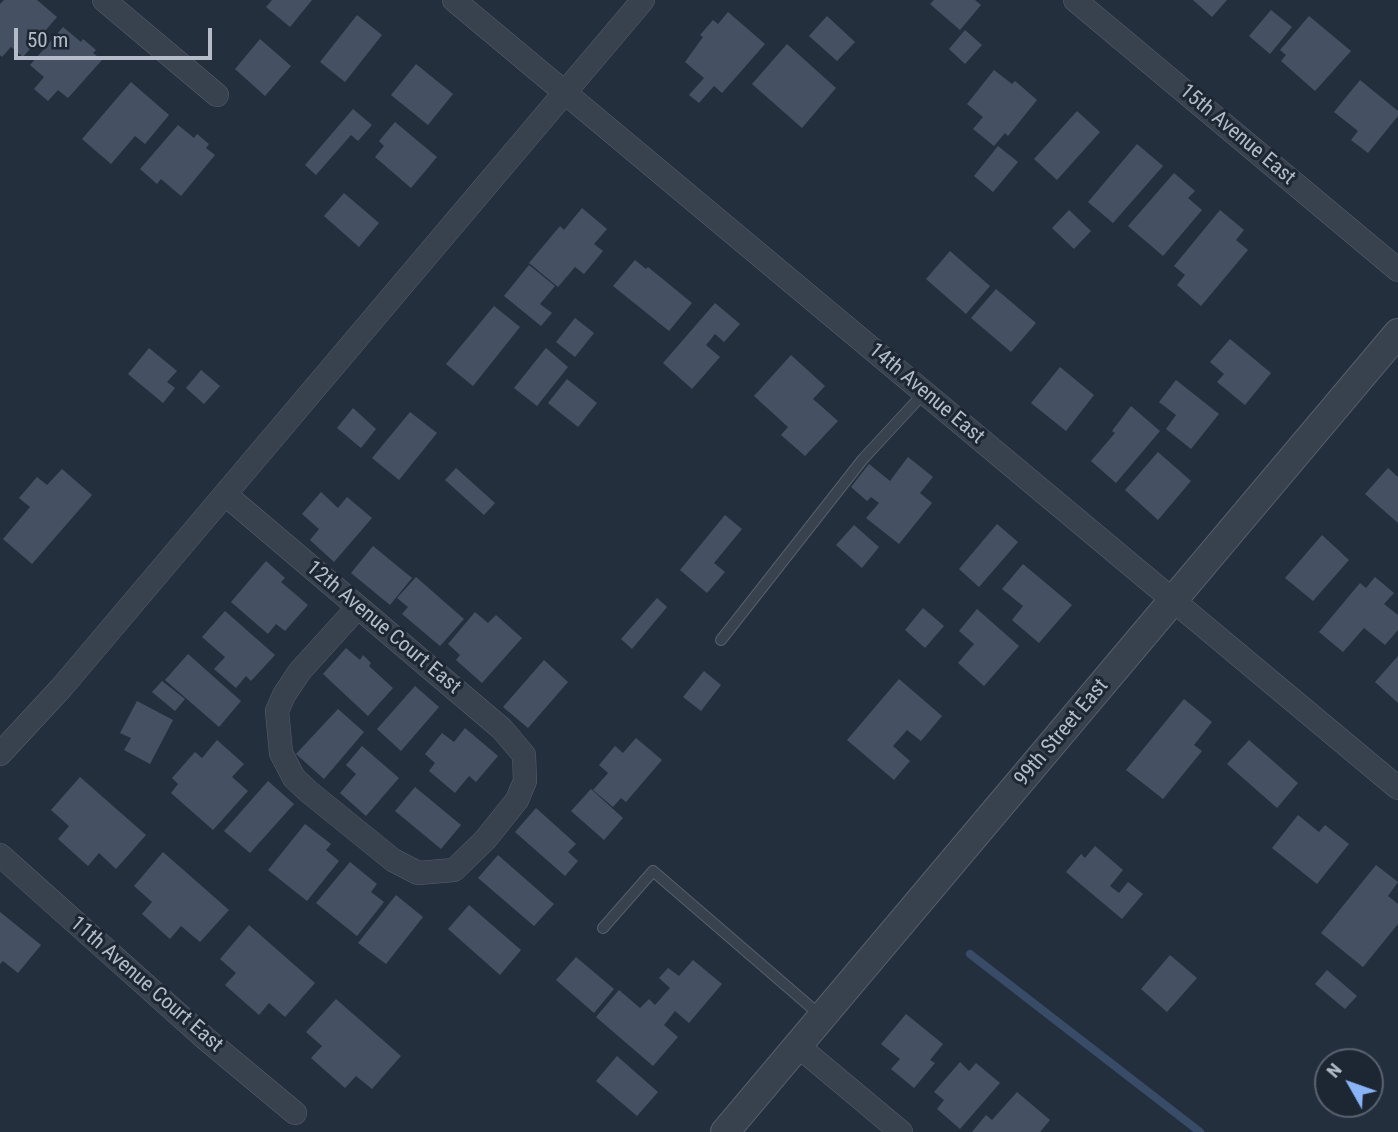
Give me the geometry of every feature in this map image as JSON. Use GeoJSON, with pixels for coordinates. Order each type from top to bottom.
{"type":"FeatureCollection","features":[{"type":"Feature","properties":{"kind":"street"},"geometry":{"type":"LineString","coordinates":[[104,0],[217,95]]}},
{"type":"Feature","properties":{"kind":"street","name":"14th Avenue East"},"geometry":{"type":"LineString","coordinates":[[454,0],[1398,788]]}},
{"type":"Feature","properties":{"kind":"street"},"geometry":{"type":"LineString","coordinates":[[0,754],[62,687],[226,495],[643,0]]}},
{"type":"Feature","properties":{"kind":"street","name":"15th Avenue East"},"geometry":{"type":"LineString","coordinates":[[1076,0],[1398,270]]}},
{"type":"Feature","properties":{"kind":"street","name":"99th Street East"},"geometry":{"type":"LineString","coordinates":[[725,1132],[1398,333]]}},
{"type":"Feature","properties":{"kind":"street","name":"12th Avenue Court East"},"geometry":{"type":"LineString","coordinates":[[226,495],[502,729],[524,755],[525,781],[517,800],[485,840],[454,870],[418,873],[393,860],[294,778],[281,753],[277,711],[300,671],[358,607]]}},
{"type":"Feature","properties":{"kind":"street","name":"11th Avenue Court East"},"geometry":{"type":"LineString","coordinates":[[0,855],[206,1039],[295,1113]]}},
{"type":"Feature","properties":{"kind":"street"},"geometry":{"type":"LineString","coordinates":[[798,1046],[901,1132]]}},
{"type":"Feature","properties":{"kind":"lane"},"geometry":{"type":"LineString","coordinates":[[721,640],[863,459],[925,393]]}},
{"type":"Feature","properties":{"kind":"lane"},"geometry":{"type":"LineString","coordinates":[[603,928],[653,871],[822,1017]]}},
{"type":"Feature","properties":{"kind":"building"},"geometry":{"type":"Polygon","coordinates":[[[4,0],[37,0],[57,17],[23,57],[11,47],[2,57],[0,55],[0,4],[4,0]]]}},
{"type":"Feature","properties":{"kind":"building"},"geometry":{"type":"Polygon","coordinates":[[[272,0],[312,0],[290,27],[266,7],[272,0]]]}},
{"type":"Feature","properties":{"kind":"building"},"geometry":{"type":"Polygon","coordinates":[[[934,0],[975,0],[981,5],[960,30],[930,4],[934,0]]]}},
{"type":"Feature","properties":{"kind":"building"},"geometry":{"type":"Polygon","coordinates":[[[1193,0],[1227,0],[1212,17],[1193,0]]]}},
{"type":"Feature","properties":{"kind":"building"},"geometry":{"type":"Polygon","coordinates":[[[1271,10],[1292,27],[1270,54],[1249,36],[1271,10]]]}},
{"type":"Feature","properties":{"kind":"building"},"geometry":{"type":"Polygon","coordinates":[[[728,12],[765,44],[722,93],[714,86],[699,103],[689,95],[704,78],[685,62],[703,37],[700,35],[713,20],[718,24],[728,12]]]}},
{"type":"Feature","properties":{"kind":"building"},"geometry":{"type":"Polygon","coordinates":[[[357,15],[382,35],[345,82],[320,62],[357,15]]]}},
{"type":"Feature","properties":{"kind":"building"},"geometry":{"type":"Polygon","coordinates":[[[827,16],[855,42],[837,61],[809,36],[827,16]]]}},
{"type":"Feature","properties":{"kind":"building"},"geometry":{"type":"Polygon","coordinates":[[[1309,16],[1351,51],[1315,91],[1281,61],[1286,55],[1280,50],[1309,16]]]}},
{"type":"Feature","properties":{"kind":"building"},"geometry":{"type":"Polygon","coordinates":[[[63,27],[96,50],[93,53],[102,60],[68,98],[58,90],[48,101],[34,89],[44,77],[30,65],[63,27]]]}},
{"type":"Feature","properties":{"kind":"building"},"geometry":{"type":"Polygon","coordinates":[[[965,30],[982,45],[965,64],[949,49],[965,30]]]}},
{"type":"Feature","properties":{"kind":"building"},"geometry":{"type":"Polygon","coordinates":[[[260,39],[291,66],[265,96],[235,69],[260,39]]]}},
{"type":"Feature","properties":{"kind":"building"},"geometry":{"type":"Polygon","coordinates":[[[787,44],[836,88],[802,128],[752,84],[787,44]]]}},
{"type":"Feature","properties":{"kind":"building"},"geometry":{"type":"Polygon","coordinates":[[[416,64],[453,94],[428,125],[391,95],[416,64]]]}},
{"type":"Feature","properties":{"kind":"building"},"geometry":{"type":"Polygon","coordinates":[[[994,70],[1012,84],[1015,81],[1037,100],[1008,136],[1005,133],[994,146],[973,129],[983,117],[967,104],[994,70]]]}},
{"type":"Feature","properties":{"kind":"building"},"geometry":{"type":"Polygon","coordinates":[[[1360,80],[1398,111],[1398,116],[1368,153],[1351,140],[1358,131],[1334,112],[1360,80]]]}},
{"type":"Feature","properties":{"kind":"building"},"geometry":{"type":"Polygon","coordinates":[[[131,82],[169,115],[145,144],[135,136],[111,164],[82,139],[131,82]]]}},
{"type":"Feature","properties":{"kind":"building"},"geometry":{"type":"Polygon","coordinates":[[[353,109],[372,125],[358,141],[351,135],[316,175],[305,165],[353,109]]]}},
{"type":"Feature","properties":{"kind":"building"},"geometry":{"type":"Polygon","coordinates":[[[1077,111],[1100,132],[1057,180],[1034,159],[1077,111]]]}},
{"type":"Feature","properties":{"kind":"building"},"geometry":{"type":"Polygon","coordinates":[[[395,122],[437,157],[411,188],[375,157],[384,146],[379,141],[395,122]]]}},
{"type":"Feature","properties":{"kind":"building"},"geometry":{"type":"Polygon","coordinates":[[[178,125],[194,138],[197,134],[209,144],[206,148],[215,155],[181,196],[161,179],[157,184],[140,169],[178,125]]]}},
{"type":"Feature","properties":{"kind":"building"},"geometry":{"type":"Polygon","coordinates":[[[1137,144],[1163,166],[1113,223],[1088,202],[1137,144]]]}},
{"type":"Feature","properties":{"kind":"building"},"geometry":{"type":"Polygon","coordinates":[[[998,146],[1018,162],[993,192],[974,176],[998,146]]]}},
{"type":"Feature","properties":{"kind":"building"},"geometry":{"type":"Polygon","coordinates":[[[1174,173],[1195,191],[1188,198],[1202,210],[1163,256],[1128,226],[1174,173]]]}},
{"type":"Feature","properties":{"kind":"building"},"geometry":{"type":"Polygon","coordinates":[[[344,193],[379,223],[359,247],[324,216],[344,193]]]}},
{"type":"Feature","properties":{"kind":"building"},"geometry":{"type":"Polygon","coordinates":[[[582,208],[607,229],[594,244],[603,251],[584,274],[575,267],[558,287],[529,263],[560,226],[564,230],[582,208]]]}},
{"type":"Feature","properties":{"kind":"building"},"geometry":{"type":"Polygon","coordinates":[[[1069,210],[1091,231],[1074,249],[1052,228],[1069,210]]]}},
{"type":"Feature","properties":{"kind":"building"},"geometry":{"type":"Polygon","coordinates":[[[1220,210],[1244,230],[1236,240],[1248,250],[1201,306],[1177,285],[1185,275],[1174,266],[1220,210]]]}},
{"type":"Feature","properties":{"kind":"building"},"geometry":{"type":"Polygon","coordinates":[[[950,251],[990,286],[966,314],[926,279],[950,251]]]}},
{"type":"Feature","properties":{"kind":"building"},"geometry":{"type":"Polygon","coordinates":[[[635,260],[646,269],[648,267],[692,303],[669,331],[613,286],[635,260]]]}},
{"type":"Feature","properties":{"kind":"building"},"geometry":{"type":"Polygon","coordinates":[[[529,265],[555,286],[540,304],[552,313],[541,326],[504,296],[529,265]]]}},
{"type":"Feature","properties":{"kind":"building"},"geometry":{"type":"Polygon","coordinates":[[[996,289],[1036,323],[1011,352],[971,318],[996,289]]]}},
{"type":"Feature","properties":{"kind":"building"},"geometry":{"type":"Polygon","coordinates":[[[715,303],[740,324],[724,342],[715,334],[706,345],[720,357],[692,389],[663,363],[715,303]]]}},
{"type":"Feature","properties":{"kind":"building"},"geometry":{"type":"Polygon","coordinates":[[[494,306],[520,327],[473,386],[446,364],[494,306]]]}},
{"type":"Feature","properties":{"kind":"building"},"geometry":{"type":"Polygon","coordinates":[[[575,318],[594,333],[575,357],[556,342],[575,318]]]}},
{"type":"Feature","properties":{"kind":"building"},"geometry":{"type":"Polygon","coordinates":[[[1230,339],[1271,373],[1245,405],[1217,382],[1224,374],[1210,362],[1230,339]]]}},
{"type":"Feature","properties":{"kind":"building"},"geometry":{"type":"Polygon","coordinates":[[[149,348],[177,371],[167,382],[175,388],[163,403],[128,374],[149,348]]]}},
{"type":"Feature","properties":{"kind":"building"},"geometry":{"type":"Polygon","coordinates":[[[546,348],[568,367],[537,406],[514,388],[546,348]]]}},
{"type":"Feature","properties":{"kind":"building"},"geometry":{"type":"Polygon","coordinates":[[[791,355],[825,386],[813,399],[838,421],[805,456],[781,435],[788,427],[754,396],[791,355]]]}},
{"type":"Feature","properties":{"kind":"building"},"geometry":{"type":"Polygon","coordinates":[[[1060,367],[1094,395],[1066,431],[1031,403],[1060,367]]]}},
{"type":"Feature","properties":{"kind":"building"},"geometry":{"type":"Polygon","coordinates":[[[201,370],[220,386],[204,404],[186,388],[201,370]]]}},
{"type":"Feature","properties":{"kind":"building"},"geometry":{"type":"Polygon","coordinates":[[[567,379],[597,403],[578,427],[548,403],[567,379]]]}},
{"type":"Feature","properties":{"kind":"building"},"geometry":{"type":"Polygon","coordinates":[[[1176,380],[1219,414],[1191,449],[1166,429],[1176,415],[1159,402],[1176,380]]]}},
{"type":"Feature","properties":{"kind":"building"},"geometry":{"type":"Polygon","coordinates":[[[1131,406],[1160,431],[1116,483],[1091,461],[1115,433],[1112,431],[1131,406]]]}},
{"type":"Feature","properties":{"kind":"building"},"geometry":{"type":"Polygon","coordinates":[[[353,408],[376,429],[361,448],[337,428],[353,408]]]}},
{"type":"Feature","properties":{"kind":"building"},"geometry":{"type":"Polygon","coordinates":[[[410,412],[437,433],[399,480],[372,458],[410,412]]]}},
{"type":"Feature","properties":{"kind":"building"},"geometry":{"type":"Polygon","coordinates":[[[1158,452],[1191,481],[1158,520],[1125,490],[1158,452]]]}},
{"type":"Feature","properties":{"kind":"building"},"geometry":{"type":"Polygon","coordinates":[[[908,457],[933,477],[920,493],[932,503],[899,544],[866,518],[879,503],[871,497],[867,501],[851,487],[869,464],[890,481],[908,457]]]}},
{"type":"Feature","properties":{"kind":"building"},"geometry":{"type":"Polygon","coordinates":[[[456,468],[495,503],[484,515],[445,480],[456,468]]]}},
{"type":"Feature","properties":{"kind":"building"},"geometry":{"type":"Polygon","coordinates":[[[1388,468],[1398,477],[1398,523],[1365,494],[1388,468]]]}},
{"type":"Feature","properties":{"kind":"building"},"geometry":{"type":"Polygon","coordinates":[[[62,469],[92,495],[32,564],[3,539],[30,507],[19,498],[37,477],[47,485],[62,469]]]}},
{"type":"Feature","properties":{"kind":"building"},"geometry":{"type":"Polygon","coordinates":[[[321,492],[338,508],[347,497],[372,518],[334,562],[310,540],[319,529],[302,514],[321,492]]]}},
{"type":"Feature","properties":{"kind":"building"},"geometry":{"type":"Polygon","coordinates":[[[725,515],[742,529],[714,563],[725,572],[707,593],[680,570],[725,515]]]}},
{"type":"Feature","properties":{"kind":"building"},"geometry":{"type":"Polygon","coordinates":[[[997,524],[1018,542],[979,587],[959,569],[997,524]]]}},
{"type":"Feature","properties":{"kind":"building"},"geometry":{"type":"Polygon","coordinates":[[[854,525],[879,547],[862,568],[836,545],[854,525]]]}},
{"type":"Feature","properties":{"kind":"building"},"geometry":{"type":"Polygon","coordinates":[[[1322,535],[1349,560],[1313,601],[1285,578],[1322,535]]]}},
{"type":"Feature","properties":{"kind":"building"},"geometry":{"type":"Polygon","coordinates":[[[373,546],[412,578],[390,605],[351,573],[373,546]]]}},
{"type":"Feature","properties":{"kind":"building"},"geometry":{"type":"Polygon","coordinates":[[[266,561],[285,578],[281,582],[308,605],[285,631],[276,624],[268,634],[231,602],[266,561]]]}},
{"type":"Feature","properties":{"kind":"building"},"geometry":{"type":"Polygon","coordinates":[[[1023,564],[1072,605],[1039,643],[1012,620],[1023,606],[1002,589],[1023,564]]]}},
{"type":"Feature","properties":{"kind":"building"},"geometry":{"type":"Polygon","coordinates":[[[416,577],[464,619],[440,646],[402,614],[408,607],[397,598],[416,577]]]}},
{"type":"Feature","properties":{"kind":"building"},"geometry":{"type":"Polygon","coordinates":[[[1375,577],[1394,593],[1384,604],[1398,615],[1398,630],[1385,645],[1364,628],[1343,652],[1319,632],[1360,583],[1366,588],[1375,577]]]}},
{"type":"Feature","properties":{"kind":"building"},"geometry":{"type":"Polygon","coordinates":[[[657,598],[667,607],[632,649],[621,639],[657,598]]]}},
{"type":"Feature","properties":{"kind":"building"},"geometry":{"type":"Polygon","coordinates":[[[923,608],[944,626],[925,648],[905,630],[923,608]]]}},
{"type":"Feature","properties":{"kind":"building"},"geometry":{"type":"Polygon","coordinates":[[[977,609],[1019,646],[984,686],[958,663],[974,644],[959,631],[977,609]]]}},
{"type":"Feature","properties":{"kind":"building"},"geometry":{"type":"Polygon","coordinates":[[[225,611],[275,655],[251,681],[246,676],[236,688],[214,669],[225,657],[202,637],[225,611]]]}},
{"type":"Feature","properties":{"kind":"building"},"geometry":{"type":"Polygon","coordinates":[[[475,612],[488,623],[496,615],[522,638],[482,683],[456,660],[460,655],[448,644],[475,612]]]}},
{"type":"Feature","properties":{"kind":"building"},"geometry":{"type":"Polygon","coordinates":[[[346,648],[360,660],[363,655],[371,663],[369,666],[393,688],[368,716],[323,674],[346,648]]]}},
{"type":"Feature","properties":{"kind":"building"},"geometry":{"type":"Polygon","coordinates":[[[188,654],[241,701],[219,727],[165,680],[188,654]]]}},
{"type":"Feature","properties":{"kind":"building"},"geometry":{"type":"Polygon","coordinates":[[[1398,656],[1398,703],[1375,682],[1398,656]]]}},
{"type":"Feature","properties":{"kind":"building"},"geometry":{"type":"Polygon","coordinates":[[[544,660],[568,682],[528,728],[503,707],[544,660]]]}},
{"type":"Feature","properties":{"kind":"building"},"geometry":{"type":"Polygon","coordinates":[[[704,671],[721,685],[701,711],[683,697],[704,671]]]}},
{"type":"Feature","properties":{"kind":"building"},"geometry":{"type":"Polygon","coordinates":[[[899,679],[942,716],[921,741],[907,730],[893,746],[910,761],[894,780],[847,740],[899,679]]]}},
{"type":"Feature","properties":{"kind":"building"},"geometry":{"type":"Polygon","coordinates":[[[162,681],[185,699],[175,711],[152,692],[162,681]]]}},
{"type":"Feature","properties":{"kind":"building"},"geometry":{"type":"Polygon","coordinates":[[[415,686],[439,707],[401,751],[377,729],[415,686]]]}},
{"type":"Feature","properties":{"kind":"building"},"geometry":{"type":"Polygon","coordinates":[[[1184,699],[1212,722],[1194,745],[1202,751],[1163,799],[1126,770],[1184,699]]]}},
{"type":"Feature","properties":{"kind":"building"},"geometry":{"type":"Polygon","coordinates":[[[137,701],[173,720],[150,764],[124,750],[131,738],[120,733],[137,701]]]}},
{"type":"Feature","properties":{"kind":"building"},"geometry":{"type":"Polygon","coordinates":[[[338,709],[364,732],[324,779],[296,754],[338,709]]]}},
{"type":"Feature","properties":{"kind":"building"},"geometry":{"type":"Polygon","coordinates":[[[465,728],[498,756],[476,782],[469,776],[455,793],[429,771],[435,763],[425,754],[442,733],[454,742],[465,728]]]}},
{"type":"Feature","properties":{"kind":"building"},"geometry":{"type":"Polygon","coordinates":[[[636,738],[662,760],[626,802],[621,798],[613,807],[593,790],[608,773],[599,765],[615,746],[623,753],[636,738]]]}},
{"type":"Feature","properties":{"kind":"building"},"geometry":{"type":"Polygon","coordinates":[[[217,740],[244,764],[232,777],[248,791],[213,830],[171,793],[178,784],[172,778],[195,752],[202,758],[217,740]]]}},
{"type":"Feature","properties":{"kind":"building"},"geometry":{"type":"Polygon","coordinates":[[[1249,740],[1298,783],[1277,808],[1227,764],[1249,740]]]}},
{"type":"Feature","properties":{"kind":"building"},"geometry":{"type":"Polygon","coordinates":[[[362,746],[399,778],[366,816],[340,793],[356,774],[346,765],[362,746]]]}},
{"type":"Feature","properties":{"kind":"building"},"geometry":{"type":"Polygon","coordinates":[[[80,777],[146,835],[116,869],[99,853],[88,866],[58,839],[69,826],[51,810],[80,777]]]}},
{"type":"Feature","properties":{"kind":"building"},"geometry":{"type":"Polygon","coordinates":[[[268,781],[294,804],[250,853],[224,831],[268,781]]]}},
{"type":"Feature","properties":{"kind":"building"},"geometry":{"type":"Polygon","coordinates":[[[415,787],[461,825],[441,849],[395,811],[415,787]]]}},
{"type":"Feature","properties":{"kind":"building"},"geometry":{"type":"Polygon","coordinates":[[[591,789],[623,818],[604,840],[571,811],[591,789]]]}},
{"type":"Feature","properties":{"kind":"building"},"geometry":{"type":"Polygon","coordinates":[[[536,808],[576,844],[568,852],[578,861],[565,876],[515,832],[536,808]]]}},
{"type":"Feature","properties":{"kind":"building"},"geometry":{"type":"Polygon","coordinates":[[[1298,815],[1319,832],[1325,825],[1349,844],[1317,884],[1272,848],[1298,815]]]}},
{"type":"Feature","properties":{"kind":"building"},"geometry":{"type":"Polygon","coordinates":[[[305,824],[331,844],[326,850],[339,861],[307,901],[268,870],[305,824]]]}},
{"type":"Feature","properties":{"kind":"building"},"geometry":{"type":"Polygon","coordinates":[[[1095,846],[1123,870],[1110,886],[1119,893],[1128,882],[1143,894],[1122,919],[1066,872],[1081,854],[1085,858],[1095,846]]]}},
{"type":"Feature","properties":{"kind":"building"},"geometry":{"type":"Polygon","coordinates":[[[163,852],[229,910],[200,942],[181,926],[170,939],[142,914],[152,902],[134,886],[163,852]]]}},
{"type":"Feature","properties":{"kind":"building"},"geometry":{"type":"Polygon","coordinates":[[[498,855],[554,904],[534,926],[478,878],[498,855]]]}},
{"type":"Feature","properties":{"kind":"building"},"geometry":{"type":"Polygon","coordinates":[[[350,862],[377,884],[371,892],[384,902],[357,936],[316,903],[350,862]]]}},
{"type":"Feature","properties":{"kind":"building"},"geometry":{"type":"Polygon","coordinates":[[[1376,865],[1398,882],[1388,896],[1398,904],[1398,924],[1363,967],[1321,933],[1376,865]]]}},
{"type":"Feature","properties":{"kind":"building"},"geometry":{"type":"Polygon","coordinates":[[[396,895],[423,917],[386,964],[358,943],[396,895]]]}},
{"type":"Feature","properties":{"kind":"building"},"geometry":{"type":"Polygon","coordinates":[[[469,905],[521,950],[500,975],[448,929],[469,905]]]}},
{"type":"Feature","properties":{"kind":"building"},"geometry":{"type":"Polygon","coordinates":[[[0,912],[41,945],[18,973],[3,961],[0,964],[0,912]]]}},
{"type":"Feature","properties":{"kind":"building"},"geometry":{"type":"Polygon","coordinates":[[[249,925],[315,983],[285,1017],[269,1003],[259,1015],[225,985],[236,973],[220,959],[249,925]]]}},
{"type":"Feature","properties":{"kind":"building"},"geometry":{"type":"Polygon","coordinates":[[[1170,955],[1197,978],[1167,1012],[1141,989],[1170,955]]]}},
{"type":"Feature","properties":{"kind":"building"},"geometry":{"type":"Polygon","coordinates":[[[576,957],[614,989],[594,1013],[556,980],[576,957]]]}},
{"type":"Feature","properties":{"kind":"building"},"geometry":{"type":"Polygon","coordinates":[[[693,960],[722,984],[689,1023],[675,1011],[664,1025],[678,1037],[653,1066],[596,1017],[619,990],[640,1008],[649,999],[655,1005],[670,988],[659,978],[668,968],[679,976],[693,960]]]}},
{"type":"Feature","properties":{"kind":"building"},"geometry":{"type":"Polygon","coordinates":[[[1327,970],[1357,996],[1345,1009],[1315,984],[1327,970]]]}},
{"type":"Feature","properties":{"kind":"building"},"geometry":{"type":"Polygon","coordinates":[[[336,999],[401,1056],[372,1089],[356,1076],[345,1088],[311,1058],[322,1046],[306,1032],[336,999]]]}},
{"type":"Feature","properties":{"kind":"building"},"geometry":{"type":"Polygon","coordinates":[[[906,1014],[943,1044],[930,1060],[935,1063],[914,1088],[891,1069],[900,1059],[881,1044],[906,1014]]]}},
{"type":"Feature","properties":{"kind":"building"},"geometry":{"type":"Polygon","coordinates":[[[617,1056],[658,1092],[637,1116],[596,1081],[617,1056]]]}},
{"type":"Feature","properties":{"kind":"building"},"geometry":{"type":"Polygon","coordinates":[[[960,1062],[969,1071],[976,1063],[1000,1083],[960,1129],[937,1109],[944,1100],[934,1092],[960,1062]]]}},
{"type":"Feature","properties":{"kind":"building"},"geometry":{"type":"Polygon","coordinates":[[[1017,1092],[1050,1120],[1040,1132],[972,1132],[986,1115],[992,1120],[1017,1092]]]}},
{"type":"Feature","properties":{"kind":"waterway"},"geometry":{"type":"LineString","coordinates":[[970,954],[1200,1132]]}}]}
